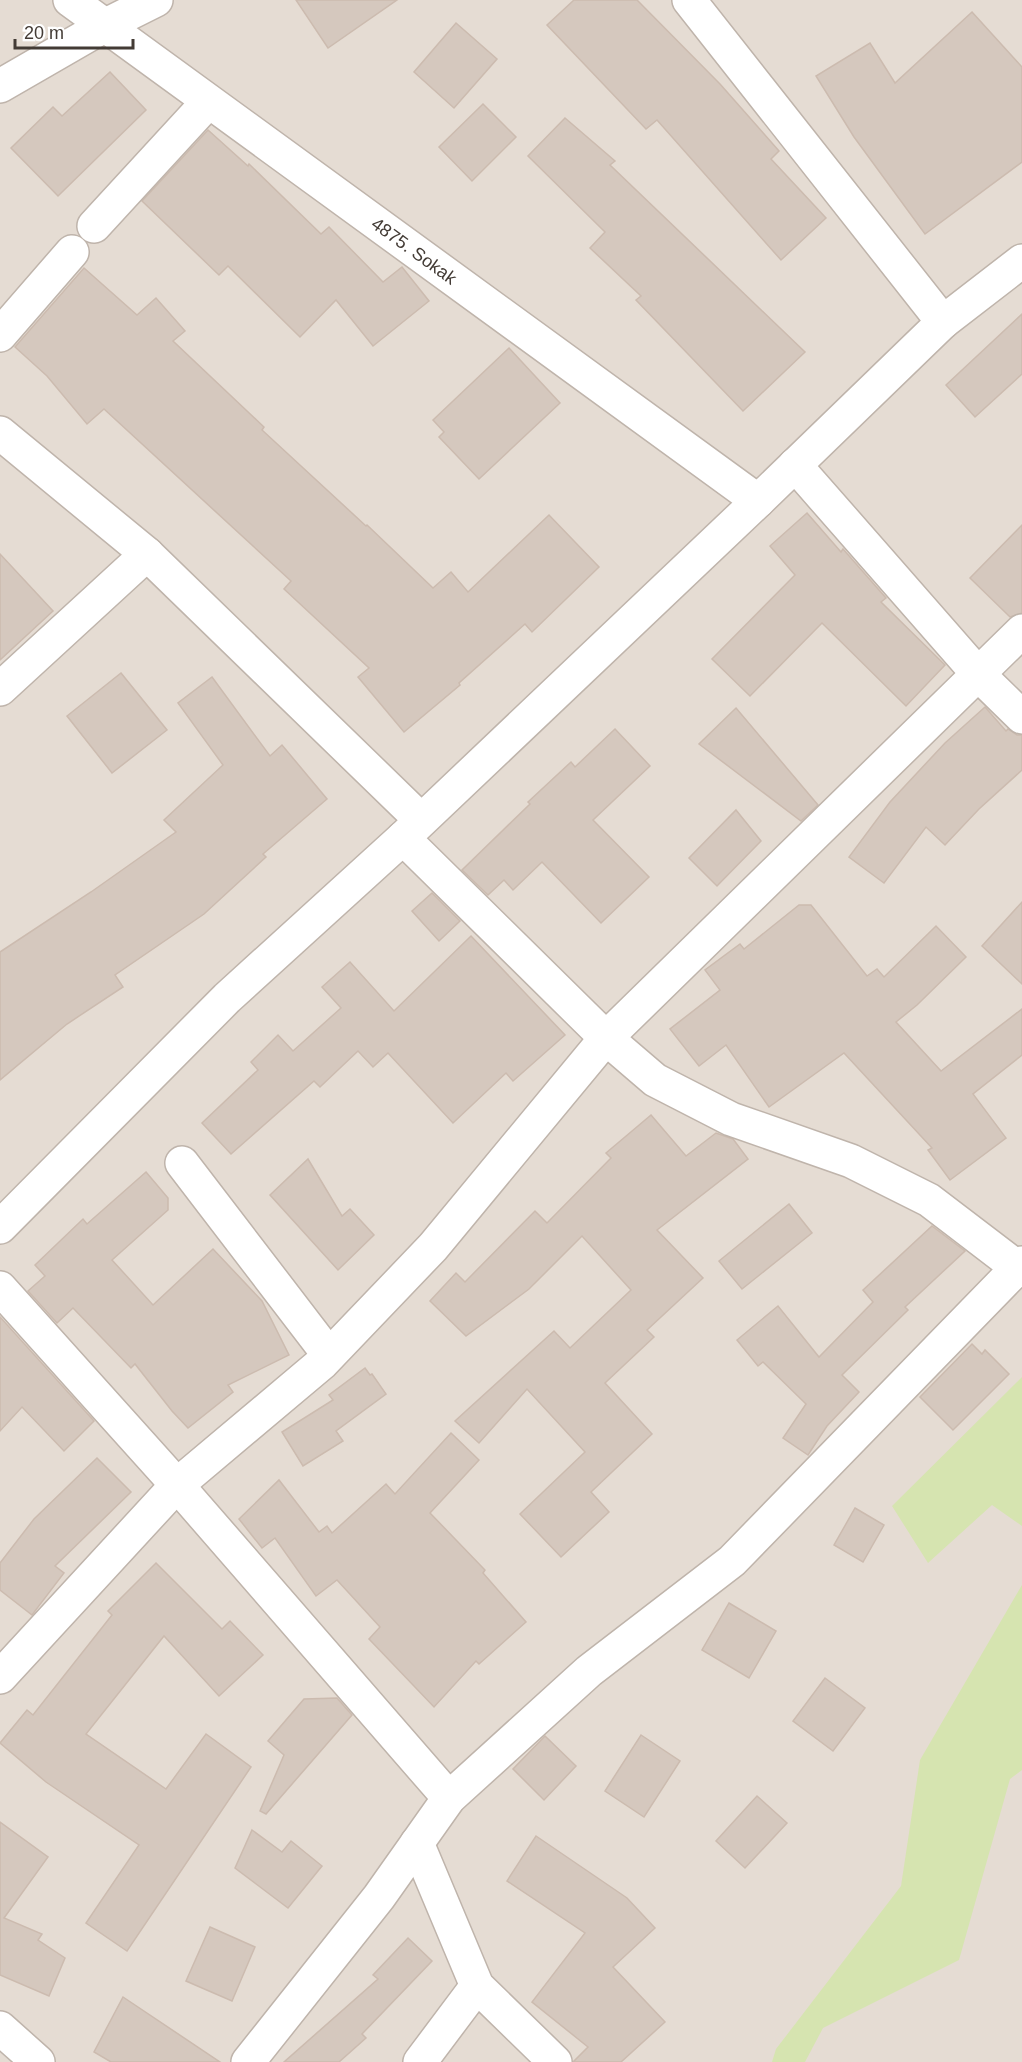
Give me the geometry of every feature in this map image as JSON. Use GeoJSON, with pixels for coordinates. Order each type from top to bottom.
{"type":"FeatureCollection","features":[{"type":"Feature","properties":{"kind":"street","name":"4875. Sokak"},"geometry":{"type":"LineString","coordinates":[[70,0],[758,501]]}},
{"type":"Feature","properties":{"kind":"street"},"geometry":{"type":"LineString","coordinates":[[0,86],[104,26],[156,0]]}},
{"type":"Feature","properties":{"kind":"street"},"geometry":{"type":"LineString","coordinates":[[689,0],[943,322]]}},
{"type":"Feature","properties":{"kind":"street"},"geometry":{"type":"LineString","coordinates":[[94,226],[208,102]]}},
{"type":"Feature","properties":{"kind":"street"},"geometry":{"type":"LineString","coordinates":[[0,335],[72,252]]}},
{"type":"Feature","properties":{"kind":"street"},"geometry":{"type":"LineString","coordinates":[[0,1227],[227,998],[412,829],[943,322],[1022,261]]}},
{"type":"Feature","properties":{"kind":"street"},"geometry":{"type":"LineString","coordinates":[[0,433],[147,554],[412,829],[606,1038],[655,1080],[731,1119],[851,1161],[929,1200],[1020,1266],[732,1561],[590,1671],[449,1798],[379,1897],[248,2062]]}},
{"type":"Feature","properties":{"kind":"street"},"geometry":{"type":"LineString","coordinates":[[795,465],[979,675],[1022,717]]}},
{"type":"Feature","properties":{"kind":"street"},"geometry":{"type":"LineString","coordinates":[[0,689],[147,554]]}},
{"type":"Feature","properties":{"kind":"street"},"geometry":{"type":"LineString","coordinates":[[0,1677],[177,1485],[329,1356],[433,1247],[606,1038],[1022,631]]}},
{"type":"Feature","properties":{"kind":"street"},"geometry":{"type":"LineString","coordinates":[[182,1163],[329,1356]]}},
{"type":"Feature","properties":{"kind":"street"},"geometry":{"type":"LineString","coordinates":[[0,1288],[177,1485],[449,1798]]}},
{"type":"Feature","properties":{"kind":"street"},"geometry":{"type":"LineString","coordinates":[[417,1843],[477,1986],[555,2062]]}},
{"type":"Feature","properties":{"kind":"street"},"geometry":{"type":"LineString","coordinates":[[420,2062],[477,1986]]}},
{"type":"Feature","properties":{"kind":"street"},"geometry":{"type":"LineString","coordinates":[[0,2028],[38,2062]]}},
{"type":"Feature","properties":{"kind":"shaded area"},"geometry":{"type":"Polygon","coordinates":[[[0,0],[1022,0],[1022,2062],[0,2062],[0,0]]]}},
{"type":"Feature","properties":{"kind":"green space"},"geometry":{"type":"Polygon","coordinates":[[[1022,1377],[1022,1526],[992,1505],[928,1563],[892,1506],[1022,1377]]]}},
{"type":"Feature","properties":{"kind":"green space"},"geometry":{"type":"Polygon","coordinates":[[[1022,1585],[1022,1770],[1010,1779],[959,1960],[823,2028],[805,2062],[772,2062],[776,2049],[901,1886],[920,1760],[1022,1585]]]}},
{"type":"Feature","properties":{"kind":"building"},"geometry":{"type":"Polygon","coordinates":[[[296,0],[397,0],[328,48],[296,0]]]}},
{"type":"Feature","properties":{"kind":"building"},"geometry":{"type":"Polygon","coordinates":[[[574,0],[637,0],[720,84],[779,151],[771,159],[826,218],[781,260],[657,120],[646,129],[547,25],[574,0]]]}},
{"type":"Feature","properties":{"kind":"building"},"geometry":{"type":"Polygon","coordinates":[[[972,12],[1022,67],[1022,162],[925,234],[854,137],[816,76],[870,43],[895,83],[972,12]]]}},
{"type":"Feature","properties":{"kind":"building"},"geometry":{"type":"Polygon","coordinates":[[[456,23],[497,59],[454,108],[414,72],[456,23]]]}},
{"type":"Feature","properties":{"kind":"building"},"geometry":{"type":"Polygon","coordinates":[[[110,72],[146,110],[58,196],[11,148],[53,107],[62,116],[110,72]]]}},
{"type":"Feature","properties":{"kind":"building"},"geometry":{"type":"Polygon","coordinates":[[[483,104],[516,137],[472,181],[439,147],[483,104]]]}},
{"type":"Feature","properties":{"kind":"building"},"geometry":{"type":"Polygon","coordinates":[[[565,118],[615,161],[610,165],[805,352],[743,411],[636,300],[641,296],[590,248],[605,232],[528,156],[565,118]]]}},
{"type":"Feature","properties":{"kind":"building"},"geometry":{"type":"Polygon","coordinates":[[[208,130],[248,166],[249,164],[321,234],[329,227],[383,282],[402,267],[429,301],[373,346],[336,300],[300,337],[228,266],[219,275],[142,201],[208,130]]]}},
{"type":"Feature","properties":{"kind":"building"},"geometry":{"type":"Polygon","coordinates":[[[84,268],[137,315],[156,298],[185,331],[173,341],[264,427],[262,430],[433,588],[451,572],[468,592],[549,515],[599,567],[532,632],[525,624],[459,683],[460,685],[404,732],[358,677],[369,668],[284,589],[291,581],[104,409],[87,424],[47,376],[15,347],[84,268]]]}},
{"type":"Feature","properties":{"kind":"building"},"geometry":{"type":"Polygon","coordinates":[[[1022,314],[1022,374],[975,417],[946,385],[1022,314]]]}},
{"type":"Feature","properties":{"kind":"building"},"geometry":{"type":"Polygon","coordinates":[[[509,348],[560,403],[479,479],[439,437],[444,432],[433,420],[509,348]]]}},
{"type":"Feature","properties":{"kind":"building"},"geometry":{"type":"Polygon","coordinates":[[[807,513],[841,552],[843,549],[886,598],[881,602],[945,665],[906,706],[822,623],[750,696],[712,659],[795,575],[770,546],[807,513]]]}},
{"type":"Feature","properties":{"kind":"building"},"geometry":{"type":"Polygon","coordinates":[[[1022,525],[1022,613],[1010,617],[970,578],[1022,525]]]}},
{"type":"Feature","properties":{"kind":"building"},"geometry":{"type":"Polygon","coordinates":[[[0,554],[53,611],[0,660],[0,554]]]}},
{"type":"Feature","properties":{"kind":"building"},"geometry":{"type":"Polygon","coordinates":[[[121,673],[167,730],[112,773],[67,716],[121,673]]]}},
{"type":"Feature","properties":{"kind":"building"},"geometry":{"type":"Polygon","coordinates":[[[212,677],[270,756],[282,745],[327,799],[263,854],[266,857],[204,914],[115,975],[123,987],[67,1024],[0,1080],[0,952],[176,832],[164,820],[223,765],[178,703],[212,677]]]}},
{"type":"Feature","properties":{"kind":"building"},"geometry":{"type":"Polygon","coordinates":[[[985,707],[1006,731],[1008,729],[1017,735],[1022,735],[1022,770],[979,809],[945,845],[926,827],[884,883],[849,857],[890,802],[945,743],[985,707]]]}},
{"type":"Feature","properties":{"kind":"building"},"geometry":{"type":"Polygon","coordinates":[[[736,708],[818,805],[801,821],[699,744],[736,708]]]}},
{"type":"Feature","properties":{"kind":"building"},"geometry":{"type":"Polygon","coordinates":[[[615,729],[650,766],[593,820],[649,877],[601,923],[542,862],[513,890],[504,880],[488,895],[462,870],[530,804],[528,802],[571,762],[575,767],[615,729]]]}},
{"type":"Feature","properties":{"kind":"building"},"geometry":{"type":"Polygon","coordinates":[[[736,810],[761,841],[717,886],[689,858],[736,810]]]}},
{"type":"Feature","properties":{"kind":"building"},"geometry":{"type":"Polygon","coordinates":[[[432,893],[460,921],[439,941],[412,911],[432,893]]]}},
{"type":"Feature","properties":{"kind":"building"},"geometry":{"type":"Polygon","coordinates":[[[1022,902],[1022,984],[982,946],[1022,902]]]}},
{"type":"Feature","properties":{"kind":"building"},"geometry":{"type":"Polygon","coordinates":[[[799,905],[811,905],[867,976],[877,969],[884,977],[936,926],[966,957],[917,1005],[896,1022],[941,1071],[1022,1009],[1022,1055],[973,1094],[1006,1138],[950,1180],[928,1150],[932,1148],[844,1053],[769,1107],[726,1045],[699,1066],[670,1029],[720,990],[705,970],[740,944],[744,949],[799,905]]]}},
{"type":"Feature","properties":{"kind":"building"},"geometry":{"type":"Polygon","coordinates":[[[471,936],[565,1035],[513,1081],[506,1073],[453,1123],[388,1053],[373,1067],[358,1051],[320,1087],[314,1081],[231,1154],[202,1123],[258,1070],[251,1062],[278,1035],[293,1051],[341,1008],[322,987],[350,962],[394,1011],[471,936]]]}},
{"type":"Feature","properties":{"kind":"building"},"geometry":{"type":"Polygon","coordinates":[[[651,1115],[686,1156],[716,1133],[733,1139],[748,1159],[657,1230],[703,1278],[647,1330],[654,1337],[605,1383],[652,1434],[591,1492],[609,1512],[561,1557],[520,1514],[585,1452],[527,1389],[479,1443],[455,1421],[554,1331],[570,1348],[631,1290],[582,1236],[529,1289],[466,1336],[430,1301],[456,1273],[465,1282],[535,1211],[547,1223],[611,1158],[606,1153],[651,1115]]]}},
{"type":"Feature","properties":{"kind":"building"},"geometry":{"type":"Polygon","coordinates":[[[308,1159],[342,1216],[350,1209],[374,1235],[338,1270],[270,1195],[308,1159]]]}},
{"type":"Feature","properties":{"kind":"building"},"geometry":{"type":"Polygon","coordinates":[[[146,1172],[168,1198],[168,1210],[112,1260],[153,1305],[213,1249],[262,1301],[289,1355],[228,1385],[233,1392],[188,1428],[135,1364],[131,1368],[73,1308],[57,1323],[28,1291],[45,1276],[35,1265],[83,1219],[87,1224],[146,1172]]]}},
{"type":"Feature","properties":{"kind":"building"},"geometry":{"type":"Polygon","coordinates":[[[789,1204],[812,1233],[742,1289],[719,1261],[789,1204]]]}},
{"type":"Feature","properties":{"kind":"building"},"geometry":{"type":"Polygon","coordinates":[[[932,1226],[965,1251],[905,1307],[908,1310],[842,1375],[859,1392],[827,1426],[808,1455],[783,1438],[806,1404],[763,1362],[758,1366],[737,1340],[778,1306],[819,1357],[873,1302],[863,1290],[932,1226]]]}},
{"type":"Feature","properties":{"kind":"building"},"geometry":{"type":"Polygon","coordinates":[[[0,1317],[94,1421],[64,1451],[22,1407],[0,1431],[0,1317]]]}},
{"type":"Feature","properties":{"kind":"building"},"geometry":{"type":"Polygon","coordinates":[[[972,1344],[982,1354],[985,1350],[1009,1374],[953,1430],[920,1397],[972,1344]]]}},
{"type":"Feature","properties":{"kind":"building"},"geometry":{"type":"Polygon","coordinates":[[[365,1368],[386,1394],[336,1431],[343,1441],[303,1466],[282,1432],[333,1400],[329,1395],[365,1368]]]}},
{"type":"Feature","properties":{"kind":"building"},"geometry":{"type":"Polygon","coordinates":[[[451,1433],[479,1460],[430,1513],[485,1570],[483,1573],[526,1622],[479,1664],[476,1661],[434,1707],[369,1639],[380,1627],[337,1580],[316,1596],[275,1538],[262,1548],[239,1519],[279,1480],[319,1532],[327,1526],[332,1533],[386,1484],[395,1494],[451,1433]]]}},
{"type":"Feature","properties":{"kind":"building"},"geometry":{"type":"Polygon","coordinates":[[[97,1458],[131,1492],[55,1566],[64,1573],[32,1615],[0,1590],[0,1563],[34,1519],[97,1458]]]}},
{"type":"Feature","properties":{"kind":"building"},"geometry":{"type":"Polygon","coordinates":[[[855,1508],[884,1525],[863,1562],[834,1545],[855,1508]]]}},
{"type":"Feature","properties":{"kind":"building"},"geometry":{"type":"Polygon","coordinates":[[[156,1563],[222,1629],[230,1621],[263,1655],[219,1696],[164,1636],[86,1734],[166,1789],[206,1734],[251,1767],[127,1951],[86,1923],[139,1845],[46,1782],[0,1743],[27,1710],[33,1715],[112,1615],[108,1611],[156,1563]]]}},
{"type":"Feature","properties":{"kind":"building"},"geometry":{"type":"Polygon","coordinates":[[[729,1603],[776,1631],[749,1678],[702,1650],[729,1603]]]}},
{"type":"Feature","properties":{"kind":"building"},"geometry":{"type":"Polygon","coordinates":[[[825,1678],[865,1708],[833,1751],[793,1721],[825,1678]]]}},
{"type":"Feature","properties":{"kind":"building"},"geometry":{"type":"Polygon","coordinates":[[[337,1698],[352,1715],[266,1814],[260,1811],[284,1755],[268,1741],[304,1699],[337,1698]]]}},
{"type":"Feature","properties":{"kind":"building"},"geometry":{"type":"Polygon","coordinates":[[[641,1735],[680,1761],[644,1817],[605,1791],[641,1735]]]}},
{"type":"Feature","properties":{"kind":"building"},"geometry":{"type":"Polygon","coordinates":[[[545,1736],[576,1766],[544,1800],[513,1769],[545,1736]]]}},
{"type":"Feature","properties":{"kind":"building"},"geometry":{"type":"Polygon","coordinates":[[[757,1796],[787,1823],[745,1868],[716,1841],[757,1796]]]}},
{"type":"Feature","properties":{"kind":"building"},"geometry":{"type":"Polygon","coordinates":[[[0,1822],[48,1857],[4,1918],[42,1934],[38,1940],[65,1958],[49,1996],[0,1975],[0,1822]]]}},
{"type":"Feature","properties":{"kind":"building"},"geometry":{"type":"Polygon","coordinates":[[[252,1830],[282,1852],[291,1841],[322,1866],[288,1908],[235,1868],[252,1830]]]}},
{"type":"Feature","properties":{"kind":"building"},"geometry":{"type":"Polygon","coordinates":[[[536,1836],[627,1898],[655,1928],[613,1967],[665,2022],[621,2062],[573,2062],[588,2047],[532,2002],[585,1933],[507,1881],[536,1836]]]}},
{"type":"Feature","properties":{"kind":"building"},"geometry":{"type":"Polygon","coordinates":[[[210,1927],[255,1947],[232,2001],[186,1981],[210,1927]]]}},
{"type":"Feature","properties":{"kind":"building"},"geometry":{"type":"Polygon","coordinates":[[[408,1938],[432,1961],[362,2034],[366,2038],[339,2062],[284,2062],[378,1979],[373,1975],[408,1938]]]}},
{"type":"Feature","properties":{"kind":"building"},"geometry":{"type":"Polygon","coordinates":[[[123,1997],[220,2062],[111,2062],[94,2052],[123,1997]]]}}]}
